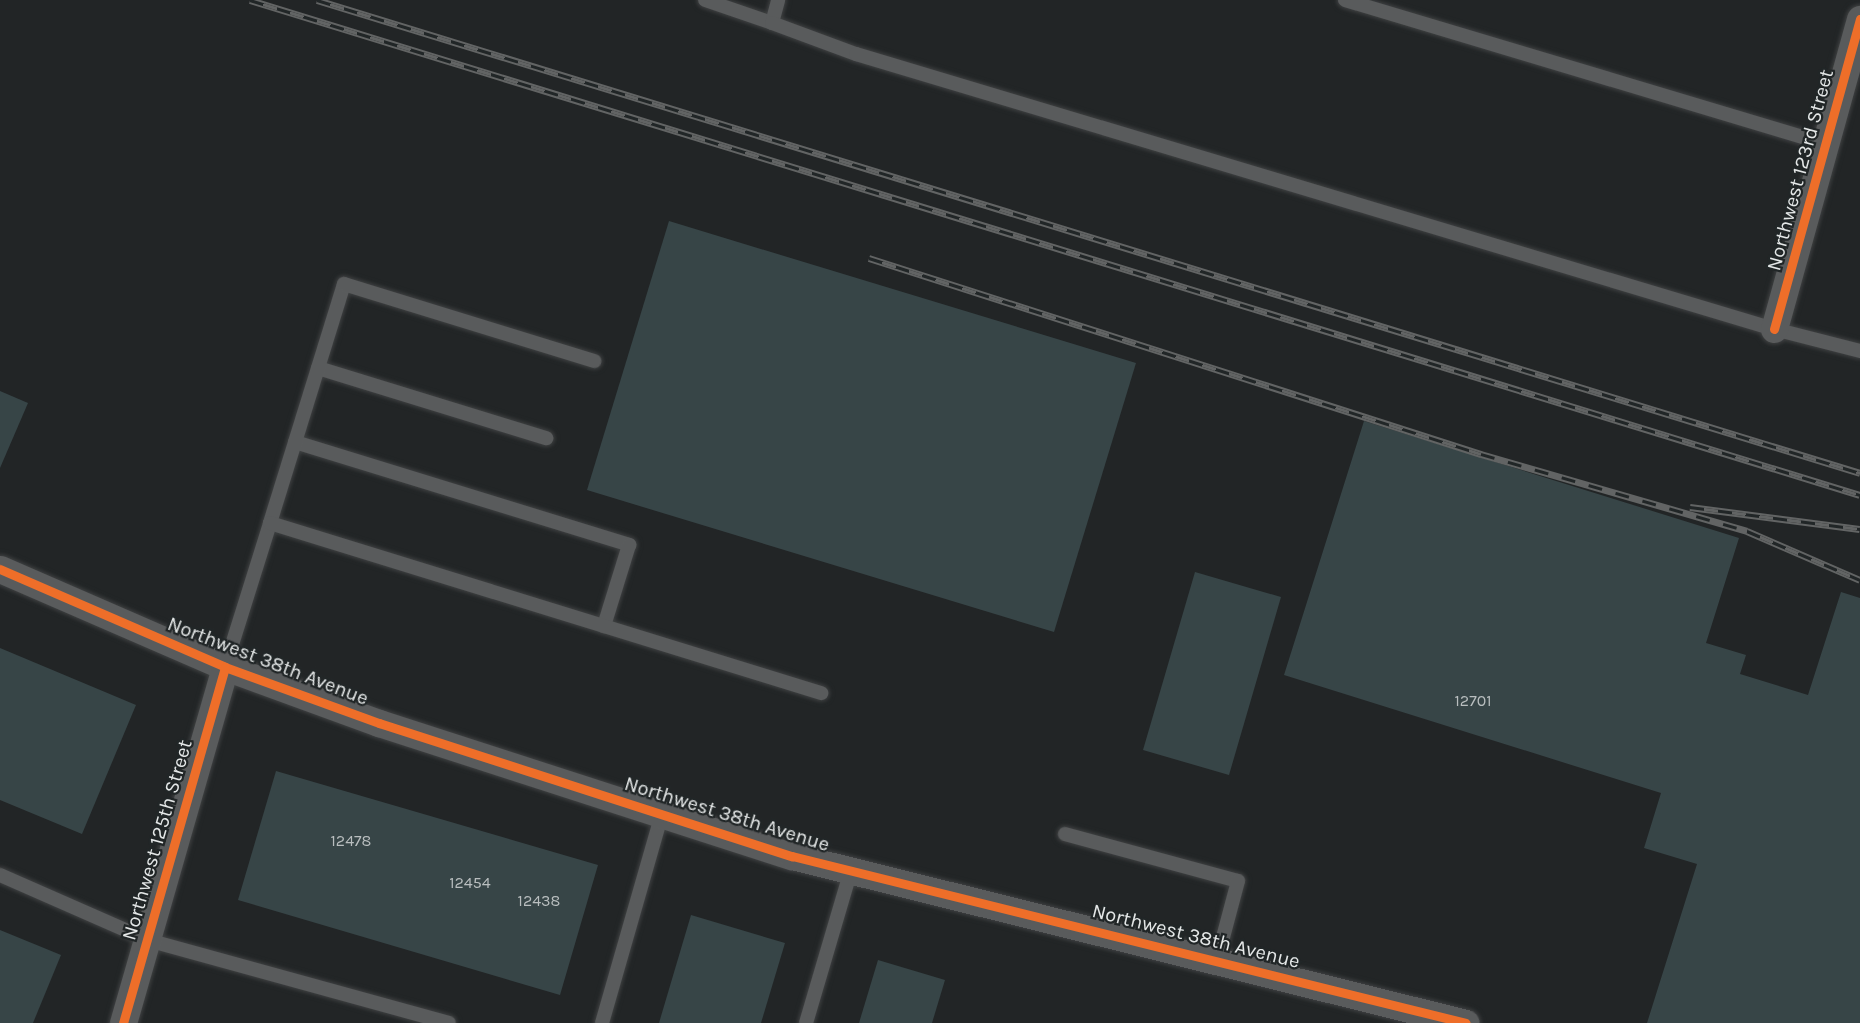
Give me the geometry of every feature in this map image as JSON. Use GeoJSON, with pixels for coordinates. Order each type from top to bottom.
{"type":"FeatureCollection","features":[{"type":"Feature","properties":{"kind":"street","name":"Northwest 123rd Street"},"geometry":{"type":"LineString","coordinates":[[1774,329],[1860,20]]}},
{"type":"Feature","properties":{"kind":"street","name":"Northwest 38th Avenue"},"geometry":{"type":"LineString","coordinates":[[0,569],[225,667],[379,723],[792,856],[1466,1023]]}},
{"type":"Feature","properties":{"kind":"street","name":"Northwest 125th Street"},"geometry":{"type":"LineString","coordinates":[[123,1023],[225,667]]}},
{"type":"Feature","properties":{"kind":"lane"},"geometry":{"type":"LineString","coordinates":[[705,0],[856,54],[1774,329],[1860,351]]}},
{"type":"Feature","properties":{"kind":"lane"},"geometry":{"type":"LineString","coordinates":[[772,23],[778,0]]}},
{"type":"Feature","properties":{"kind":"lane"},"geometry":{"type":"LineString","coordinates":[[1346,0],[1826,144]]}},
{"type":"Feature","properties":{"kind":"lane"},"geometry":{"type":"LineString","coordinates":[[225,667],[344,284],[594,361]]}},
{"type":"Feature","properties":{"kind":"lane"},"geometry":{"type":"LineString","coordinates":[[318,368],[546,438]]}},
{"type":"Feature","properties":{"kind":"lane"},"geometry":{"type":"LineString","coordinates":[[296,442],[629,545],[604,626]]}},
{"type":"Feature","properties":{"kind":"lane"},"geometry":{"type":"LineString","coordinates":[[270,523],[821,693]]}},
{"type":"Feature","properties":{"kind":"lane"},"geometry":{"type":"LineString","coordinates":[[602,1023],[662,814]]}},
{"type":"Feature","properties":{"kind":"lane"},"geometry":{"type":"LineString","coordinates":[[1065,834],[1238,881],[1217,960]]}},
{"type":"Feature","properties":{"kind":"lane"},"geometry":{"type":"LineString","coordinates":[[806,1023],[851,870]]}},
{"type":"Feature","properties":{"kind":"lane"},"geometry":{"type":"LineString","coordinates":[[0,875],[148,940],[449,1023]]}},
{"type":"Feature","properties":{"kind":"building"},"geometry":{"type":"Polygon","coordinates":[[[669,221],[1136,363],[1054,632],[587,490],[669,221]]]}},
{"type":"Feature","properties":{"kind":"building"},"geometry":{"type":"Polygon","coordinates":[[[0,391],[28,403],[0,468],[0,391]]]}},
{"type":"Feature","properties":{"kind":"building"},"geometry":{"type":"Polygon","coordinates":[[[1364,421],[1739,538],[1706,643],[1746,655],[1740,674],[1808,695],[1841,592],[1860,598],[1860,1023],[1647,1023],[1697,864],[1644,848],[1661,793],[1284,675],[1364,421]]]}},
{"type":"Feature","properties":{"kind":"building"},"geometry":{"type":"Polygon","coordinates":[[[1195,572],[1281,597],[1229,775],[1143,750],[1195,572]]]}},
{"type":"Feature","properties":{"kind":"building"},"geometry":{"type":"Polygon","coordinates":[[[0,648],[136,705],[82,834],[0,800],[0,648]]]}},
{"type":"Feature","properties":{"kind":"building"},"geometry":{"type":"Polygon","coordinates":[[[276,771],[598,865],[560,995],[238,900],[276,771]]]}},
{"type":"Feature","properties":{"kind":"building"},"geometry":{"type":"Polygon","coordinates":[[[691,915],[785,943],[761,1023],[659,1023],[691,915]]]}},
{"type":"Feature","properties":{"kind":"building"},"geometry":{"type":"Polygon","coordinates":[[[0,930],[61,955],[33,1023],[0,1023],[0,930]]]}},
{"type":"Feature","properties":{"kind":"building"},"geometry":{"type":"Polygon","coordinates":[[[878,960],[945,980],[932,1023],[859,1023],[878,960]]]}},
{"type":"Feature","properties":{"kind":"railway"},"geometry":{"type":"LineString","coordinates":[[250,0],[1860,495]]}},
{"type":"Feature","properties":{"kind":"railway"},"geometry":{"type":"LineString","coordinates":[[317,0],[1860,473]]}},
{"type":"Feature","properties":{"kind":"railway"},"geometry":{"type":"LineString","coordinates":[[869,258],[1481,454],[1747,531],[1860,580]]}},
{"type":"Feature","properties":{"kind":"railway"},"geometry":{"type":"LineString","coordinates":[[1690,507],[1860,529]]}},
{"type":"Feature","properties":{"kind":"cycle path"},"geometry":{"type":"LineString","coordinates":[[1774,329],[1860,19]]}},
{"type":"Feature","properties":{"kind":"cycle path"},"geometry":{"type":"LineString","coordinates":[[0,569],[225,667],[379,723],[792,856],[1466,1023]]}},
{"type":"Feature","properties":{"kind":"cycle path"},"geometry":{"type":"LineString","coordinates":[[123,1023],[225,667]]}}]}
